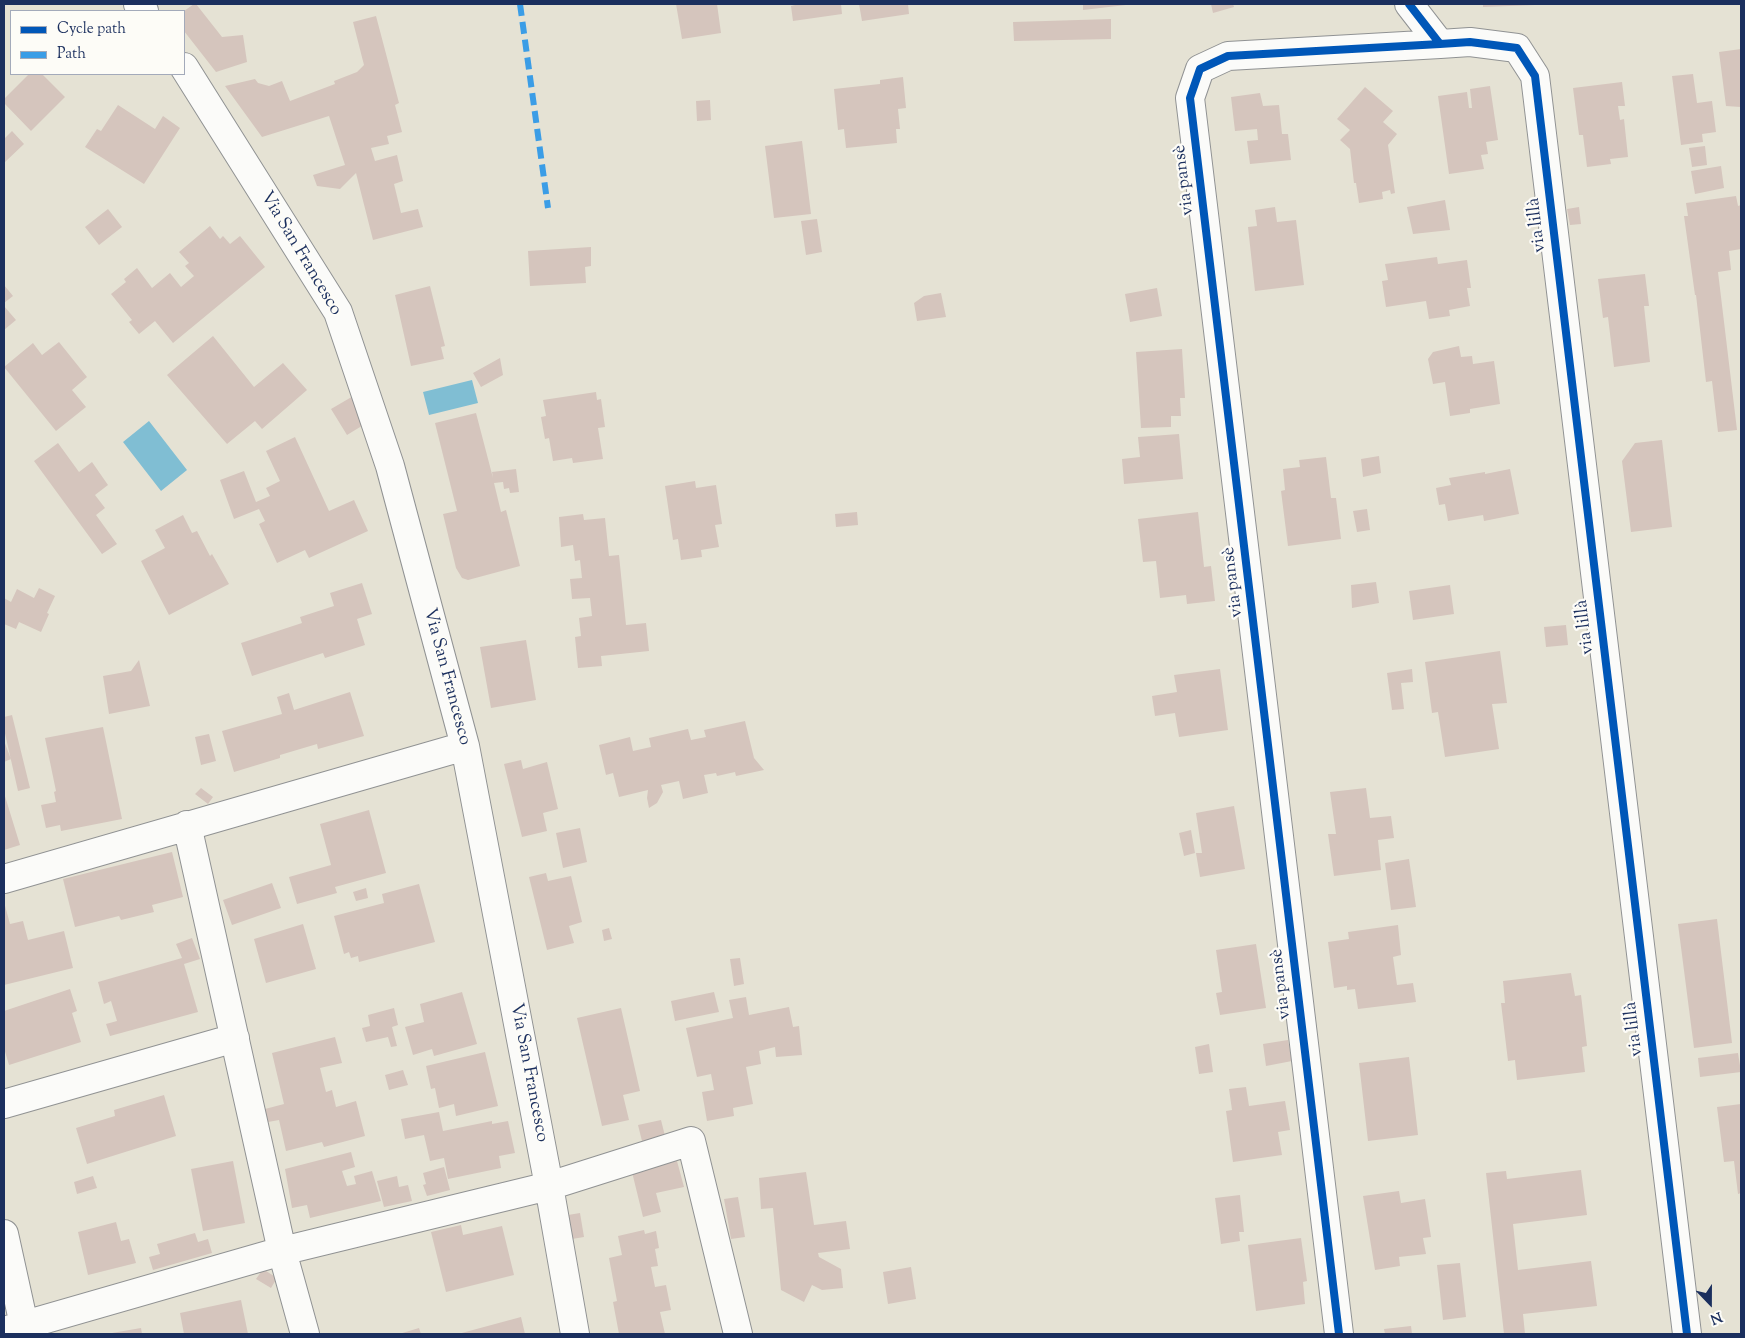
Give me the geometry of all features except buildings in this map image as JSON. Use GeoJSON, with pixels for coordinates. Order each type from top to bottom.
{"type":"FeatureCollection","features":[{"type":"Feature","properties":{"kind":"street"},"geometry":{"type":"LineString","coordinates":[[1409,4],[1440,44]]}},
{"type":"Feature","properties":{"kind":"street","name":"via lillà"},"geometry":{"type":"LineString","coordinates":[[1440,44],[1470,42],[1517,48],[1535,76],[1687,1334]]}},
{"type":"Feature","properties":{"kind":"street","name":"via pansè"},"geometry":{"type":"LineString","coordinates":[[1339,1334],[1190,98],[1200,69],[1228,56],[1440,44]]}},
{"type":"Feature","properties":{"kind":"street","name":"Via San Francesco"},"geometry":{"type":"LineString","coordinates":[[185,69],[338,312],[390,466],[465,746],[549,1186],[575,1334]]}},
{"type":"Feature","properties":{"kind":"street"},"geometry":{"type":"LineString","coordinates":[[4,879],[465,746]]}},
{"type":"Feature","properties":{"kind":"street"},"geometry":{"type":"LineString","coordinates":[[187,825],[282,1250],[305,1334]]}},
{"type":"Feature","properties":{"kind":"street"},"geometry":{"type":"LineString","coordinates":[[4,1104],[235,1038]]}},
{"type":"Feature","properties":{"kind":"street"},"geometry":{"type":"LineString","coordinates":[[4,1234],[18,1330],[282,1250],[549,1186],[691,1141],[738,1334]]}},
{"type":"Feature","properties":{"kind":"water"},"geometry":{"type":"Polygon","coordinates":[[[472,380],[478,403],[429,415],[423,392],[472,380]]]}},
{"type":"Feature","properties":{"kind":"water"},"geometry":{"type":"Polygon","coordinates":[[[149,421],[187,470],[161,491],[123,442],[149,421]]]}},
{"type":"Feature","properties":{"kind":"marked path"},"geometry":{"type":"LineString","coordinates":[[520,4],[548,208]]}},
{"type":"Feature","properties":{"kind":"cycle path"},"geometry":{"type":"LineString","coordinates":[[1409,4],[1440,44],[1470,42],[1517,48],[1535,76],[1687,1334]]}},
{"type":"Feature","properties":{"kind":"cycle path"},"geometry":{"type":"LineString","coordinates":[[1339,1334],[1190,98],[1200,69],[1228,56],[1440,44]]}}]}
